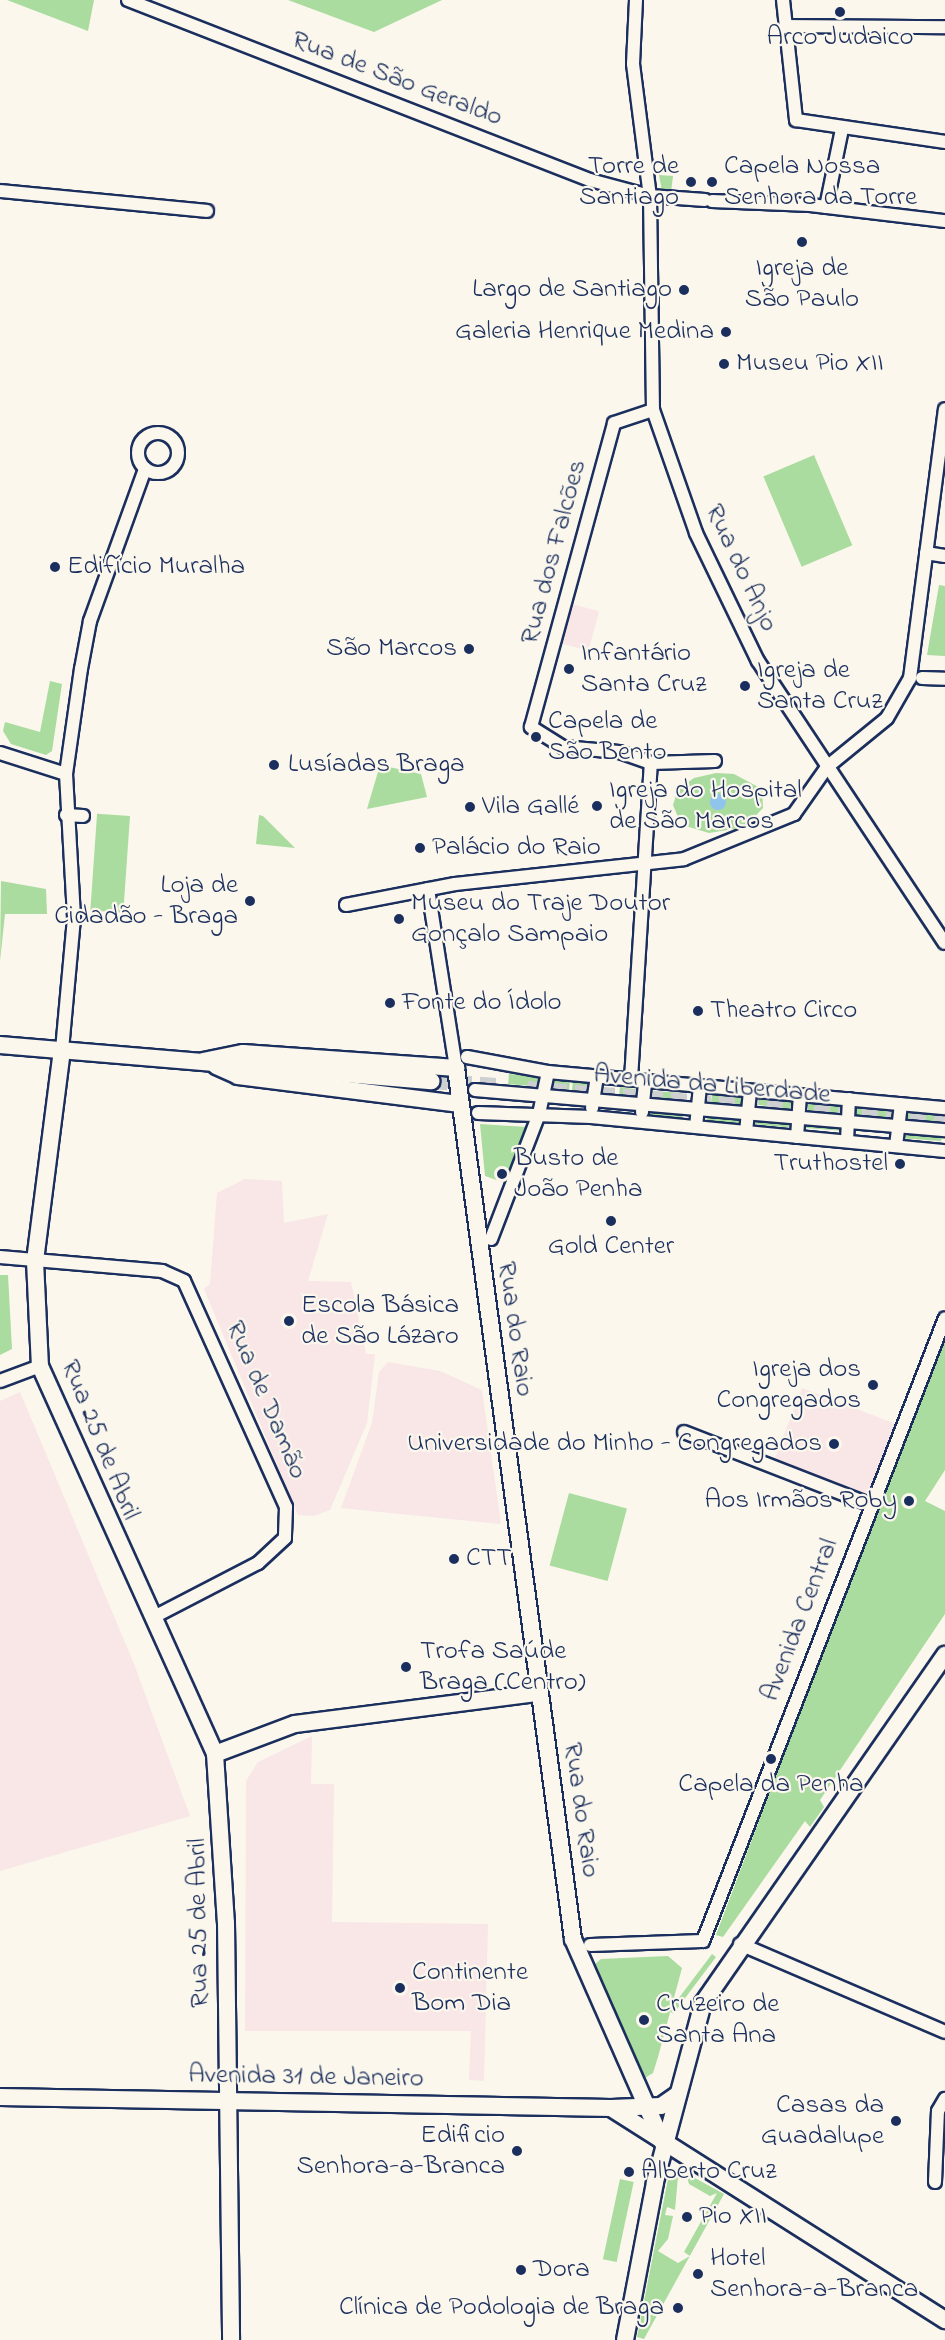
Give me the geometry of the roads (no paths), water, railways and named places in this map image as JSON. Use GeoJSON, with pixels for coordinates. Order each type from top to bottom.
{"type":"FeatureCollection","features":[{"type":"Feature","properties":{"kind":"street","name":"Rua de São Geraldo"},"geometry":{"type":"LineString","coordinates":[[128,0],[590,180],[650,196],[826,207],[945,221]]}},
{"type":"Feature","properties":{"kind":"street"},"geometry":{"type":"LineString","coordinates":[[636,0],[633,64],[650,196],[652,410]]}},
{"type":"Feature","properties":{"kind":"street"},"geometry":{"type":"LineString","coordinates":[[783,0],[796,120],[842,129],[945,142]]}},
{"type":"Feature","properties":{"kind":"street"},"geometry":{"type":"LineString","coordinates":[[786,26],[945,27]]}},
{"type":"Feature","properties":{"kind":"street"},"geometry":{"type":"LineString","coordinates":[[826,207],[842,129]]}},
{"type":"Feature","properties":{"kind":"street"},"geometry":{"type":"LineString","coordinates":[[0,191],[207,211]]}},
{"type":"Feature","properties":{"kind":"street"},"geometry":{"type":"LineString","coordinates":[[346,905],[428,889],[644,866],[705,852],[786,819],[827,767],[873,732],[900,701],[914,660],[945,409]]}},
{"type":"Feature","properties":{"kind":"street","name":"Rua dos Falcões"},"geometry":{"type":"LineString","coordinates":[[651,763],[619,752],[563,747],[531,727],[614,423],[652,410]]}},
{"type":"Feature","properties":{"kind":"street","name":"Rua do Anjo"},"geometry":{"type":"LineString","coordinates":[[652,410],[726,603],[827,767],[945,943]]}},
{"type":"Feature","properties":{"kind":"street","name":"Rua 25 de Abril"},"geometry":{"type":"LineString","coordinates":[[145,469],[90,621],[66,774],[66,815],[74,917],[62,1050],[35,1262],[40,1366],[215,1754],[224,1854],[231,2340]]}},
{"type":"Feature","properties":{"kind":"street"},"geometry":{"type":"LineString","coordinates":[[926,553],[945,556]]}},
{"type":"Feature","properties":{"kind":"street"},"geometry":{"type":"LineString","coordinates":[[922,678],[945,679]]}},
{"type":"Feature","properties":{"kind":"street"},"geometry":{"type":"LineString","coordinates":[[0,753],[66,774]]}},
{"type":"Feature","properties":{"kind":"street"},"geometry":{"type":"LineString","coordinates":[[631,1080],[651,763],[716,761]]}},
{"type":"Feature","properties":{"kind":"street"},"geometry":{"type":"LineString","coordinates":[[66,815],[83,816]]}},
{"type":"Feature","properties":{"kind":"street","name":"Rua do Raio"},"geometry":{"type":"LineString","coordinates":[[428,889],[462,1062],[460,1104],[538,1693],[585,1949],[628,2070],[664,2145]]}},
{"type":"Feature","properties":{"kind":"street"},"geometry":{"type":"LineString","coordinates":[[0,1045],[432,1081]]}},
{"type":"Feature","properties":{"kind":"street"},"geometry":{"type":"LineString","coordinates":[[203,1061],[243,1053],[462,1062],[631,1080],[945,1108]]}},
{"type":"Feature","properties":{"kind":"street"},"geometry":{"type":"LineString","coordinates":[[203,1061],[238,1076],[460,1104]]}},
{"type":"Feature","properties":{"kind":"street"},"geometry":{"type":"LineString","coordinates":[[491,1239],[539,1114],[548,1072]]}},
{"type":"Feature","properties":{"kind":"street"},"geometry":{"type":"LineString","coordinates":[[591,1117],[597,1076]]}},
{"type":"Feature","properties":{"kind":"street"},"geometry":{"type":"LineString","coordinates":[[641,1122],[645,1081]]}},
{"type":"Feature","properties":{"kind":"street"},"geometry":{"type":"LineString","coordinates":[[696,1127],[700,1086]]}},
{"type":"Feature","properties":{"kind":"street","name":"Avenida da Liberdade"},"geometry":{"type":"LineString","coordinates":[[475,1090],[945,1130]]}},
{"type":"Feature","properties":{"kind":"street"},"geometry":{"type":"LineString","coordinates":[[746,1132],[750,1090]]}},
{"type":"Feature","properties":{"kind":"street"},"geometry":{"type":"LineString","coordinates":[[797,1137],[800,1095]]}},
{"type":"Feature","properties":{"kind":"street"},"geometry":{"type":"LineString","coordinates":[[847,1142],[849,1099]]}},
{"type":"Feature","properties":{"kind":"street"},"geometry":{"type":"LineString","coordinates":[[896,1146],[901,1104]]}},
{"type":"Feature","properties":{"kind":"street"},"geometry":{"type":"LineString","coordinates":[[478,1113],[591,1117],[944,1151],[945,1138]]}},
{"type":"Feature","properties":{"kind":"street","name":"Rua de Damão"},"geometry":{"type":"LineString","coordinates":[[0,1257],[35,1262],[162,1271],[184,1281],[286,1507],[285,1538],[258,1563],[152,1618]]}},
{"type":"Feature","properties":{"kind":"street","name":"Avenida Central"},"geometry":{"type":"LineString","coordinates":[[585,1949],[703,1941],[945,1318]]}},
{"type":"Feature","properties":{"kind":"street"},"geometry":{"type":"LineString","coordinates":[[0,1381],[40,1366]]}},
{"type":"Feature","properties":{"kind":"street"},"geometry":{"type":"LineString","coordinates":[[684,1432],[871,1505]]}},
{"type":"Feature","properties":{"kind":"street"},"geometry":{"type":"LineString","coordinates":[[625,2340],[664,2145],[703,2003],[740,1944],[945,1655]]}},
{"type":"Feature","properties":{"kind":"street"},"geometry":{"type":"LineString","coordinates":[[215,1754],[295,1724],[538,1693]]}},
{"type":"Feature","properties":{"kind":"street"},"geometry":{"type":"LineString","coordinates":[[740,1944],[945,2032]]}},
{"type":"Feature","properties":{"kind":"street"},"geometry":{"type":"LineString","coordinates":[[628,2070],[611,2108],[664,2145],[945,2320]]}},
{"type":"Feature","properties":{"kind":"street","name":"Avenida 31 de Janeiro"},"geometry":{"type":"LineString","coordinates":[[0,2097],[611,2108],[661,2106],[678,2094]]}},
{"type":"Feature","properties":{"kind":"street"},"geometry":{"type":"LineString","coordinates":[[935,2182],[938,2111],[945,2099]]}},
{"type":"Feature","properties":{"kind":"water"},"geometry":{"type":"Polygon","coordinates":[[[715,794],[721,794],[726,802],[724,808],[715,810],[710,805],[710,799],[715,794]]]}},
{"type":"Feature","properties":{"kind":"tunnel"},"geometry":{"type":"LineString","coordinates":[[432,1081],[496,1086]]}},
{"type":"Feature","properties":{"kind":"tunnel"},"geometry":{"type":"LineString","coordinates":[[527,1089],[945,1122]]}},
{"type":"Feature","properties":{"kind":"place","name":"Arco Judaico"},"geometry":{"type":"Point","coordinates":[840,12]}},
{"type":"Feature","properties":{"kind":"place","name":"Torre de Santiago"},"geometry":{"type":"Point","coordinates":[691,182]}},
{"type":"Feature","properties":{"kind":"place","name":"Capela Nossa Senhora da Torre"},"geometry":{"type":"Point","coordinates":[712,182]}},
{"type":"Feature","properties":{"kind":"place","name":"Igreja de São Paulo"},"geometry":{"type":"Point","coordinates":[802,242]}},
{"type":"Feature","properties":{"kind":"place","name":"Largo de Santiago"},"geometry":{"type":"Point","coordinates":[684,290]}},
{"type":"Feature","properties":{"kind":"place","name":"Galeria Henrique Medina"},"geometry":{"type":"Point","coordinates":[726,332]}},
{"type":"Feature","properties":{"kind":"place","name":"Museu Pio XII"},"geometry":{"type":"Point","coordinates":[724,364]}},
{"type":"Feature","properties":{"kind":"place","name":"Edifício Muralha"},"geometry":{"type":"Point","coordinates":[55,567]}},
{"type":"Feature","properties":{"kind":"place","name":"São Marcos"},"geometry":{"type":"Point","coordinates":[469,649]}},
{"type":"Feature","properties":{"kind":"place","name":"Infantário Santa Cruz"},"geometry":{"type":"Point","coordinates":[569,669]}},
{"type":"Feature","properties":{"kind":"place","name":"Igreja de Santa Cruz"},"geometry":{"type":"Point","coordinates":[745,686]}},
{"type":"Feature","properties":{"kind":"place","name":"Capela de São Bento"},"geometry":{"type":"Point","coordinates":[536,737]}},
{"type":"Feature","properties":{"kind":"place","name":"Lusíadas Braga"},"geometry":{"type":"Point","coordinates":[274,765]}},
{"type":"Feature","properties":{"kind":"place","name":"Igreja do Hospital de São Marcos"},"geometry":{"type":"Point","coordinates":[597,806]}},
{"type":"Feature","properties":{"kind":"place","name":"Vila Gallé"},"geometry":{"type":"Point","coordinates":[470,807]}},
{"type":"Feature","properties":{"kind":"place","name":"Palácio do Raio"},"geometry":{"type":"Point","coordinates":[420,848]}},
{"type":"Feature","properties":{"kind":"place","name":"Loja de Cidadão - Braga"},"geometry":{"type":"Point","coordinates":[250,901]}},
{"type":"Feature","properties":{"kind":"place","name":"Museu do Traje Doutor Gonçalo Sampaio"},"geometry":{"type":"Point","coordinates":[399,919]}},
{"type":"Feature","properties":{"kind":"place","name":"Fonte do Ídolo"},"geometry":{"type":"Point","coordinates":[390,1003]}},
{"type":"Feature","properties":{"kind":"place","name":"Theatro Circo"},"geometry":{"type":"Point","coordinates":[698,1011]}},
{"type":"Feature","properties":{"kind":"place","name":"Truthostel"},"geometry":{"type":"Point","coordinates":[900,1164]}},
{"type":"Feature","properties":{"kind":"place","name":"Busto de João Penha"},"geometry":{"type":"Point","coordinates":[502,1174]}},
{"type":"Feature","properties":{"kind":"place","name":"Gold Center"},"geometry":{"type":"Point","coordinates":[611,1221]}},
{"type":"Feature","properties":{"kind":"place","name":"Escola Básica de São Lázaro"},"geometry":{"type":"Point","coordinates":[289,1321]}},
{"type":"Feature","properties":{"kind":"place","name":"Igreja dos Congregados"},"geometry":{"type":"Point","coordinates":[873,1385]}},
{"type":"Feature","properties":{"kind":"place","name":"Universidade do Minho - Congregados"},"geometry":{"type":"Point","coordinates":[834,1444]}},
{"type":"Feature","properties":{"kind":"place","name":"Aos Irmãos Roby"},"geometry":{"type":"Point","coordinates":[909,1501]}},
{"type":"Feature","properties":{"kind":"place","name":"CTT"},"geometry":{"type":"Point","coordinates":[454,1559]}},
{"type":"Feature","properties":{"kind":"place","name":"Trofa Saúde Braga (Centro)"},"geometry":{"type":"Point","coordinates":[406,1667]}},
{"type":"Feature","properties":{"kind":"place","name":"Capela da Penha"},"geometry":{"type":"Point","coordinates":[771,1759]}},
{"type":"Feature","properties":{"kind":"place","name":"Continente Bom Dia"},"geometry":{"type":"Point","coordinates":[400,1988]}},
{"type":"Feature","properties":{"kind":"place","name":"Cruzeiro de Santa Ana"},"geometry":{"type":"Point","coordinates":[644,2020]}},
{"type":"Feature","properties":{"kind":"place","name":"Casas da Guadalupe"},"geometry":{"type":"Point","coordinates":[896,2121]}},
{"type":"Feature","properties":{"kind":"place","name":"Edificio Senhora-a-Branca"},"geometry":{"type":"Point","coordinates":[517,2151]}},
{"type":"Feature","properties":{"kind":"place","name":"Alberto Cruz"},"geometry":{"type":"Point","coordinates":[629,2172]}},
{"type":"Feature","properties":{"kind":"place","name":"Pio XII"},"geometry":{"type":"Point","coordinates":[687,2217]}},
{"type":"Feature","properties":{"kind":"place","name":"Dora"},"geometry":{"type":"Point","coordinates":[521,2270]}},
{"type":"Feature","properties":{"kind":"place","name":"Hotel Senhora-a-Branca"},"geometry":{"type":"Point","coordinates":[698,2274]}},
{"type":"Feature","properties":{"kind":"place","name":"Clínica de Podologia de Braga"},"geometry":{"type":"Point","coordinates":[678,2308]}}]}
